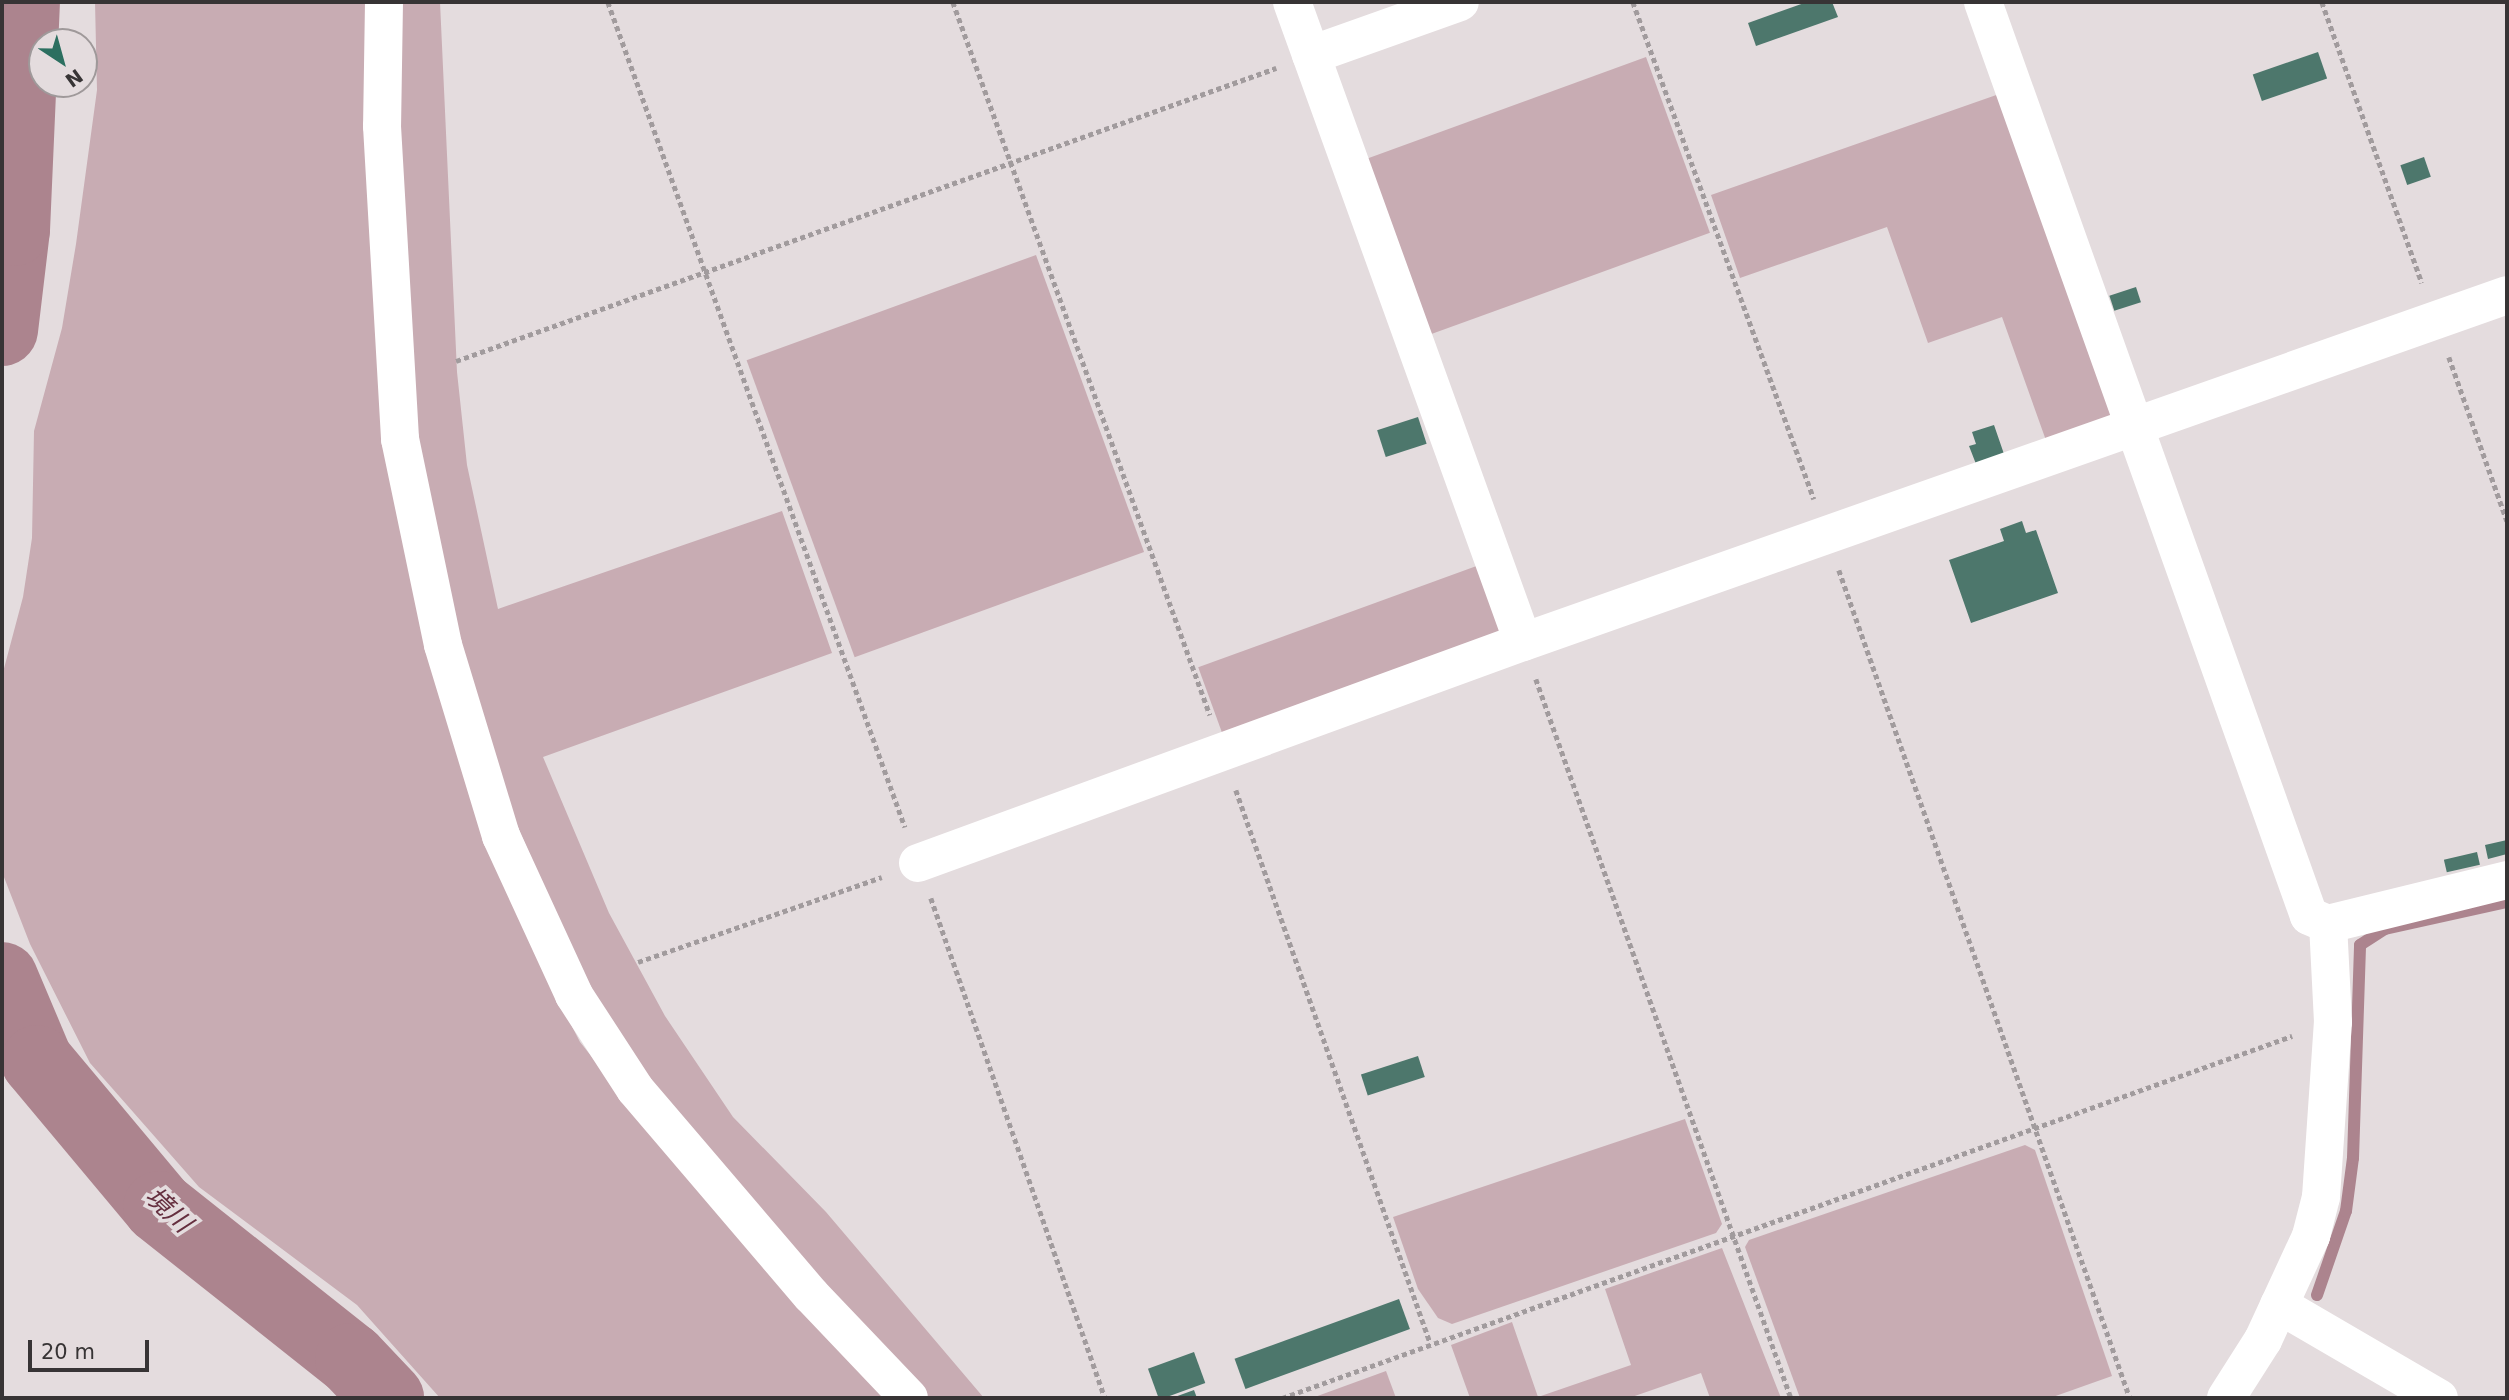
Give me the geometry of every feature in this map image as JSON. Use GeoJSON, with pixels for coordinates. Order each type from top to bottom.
{"type":"FeatureCollection","features":[{"type":"Feature","properties":{"kind":"street"},"geometry":{"type":"LineString","coordinates":[[384,2],[382,126],[400,439],[443,645],[501,835],[574,995],[635,1089],[785,1266],[909,1398]]}},
{"type":"Feature","properties":{"kind":"street"},"geometry":{"type":"LineString","coordinates":[[1292,2],[1523,642]]}},
{"type":"Feature","properties":{"kind":"street"},"geometry":{"type":"LineString","coordinates":[[1311,55],[1460,2]]}},
{"type":"Feature","properties":{"kind":"street"},"geometry":{"type":"LineString","coordinates":[[1983,2],[2309,916],[2328,924],[2507,880]]}},
{"type":"Feature","properties":{"kind":"street"},"geometry":{"type":"LineString","coordinates":[[918,863],[1523,642],[2507,295]]}},
{"type":"Feature","properties":{"kind":"street"},"geometry":{"type":"LineString","coordinates":[[2226,1398],[2279,1305],[2311,1236],[2321,1197],[2333,1022],[2328,924]]}},
{"type":"Feature","properties":{"kind":"street"},"geometry":{"type":"LineString","coordinates":[[2279,1305],[2439,1398]]}},
{"type":"Feature","properties":{"kind":"path"},"geometry":{"type":"LineString","coordinates":[[608,2],[702,273],[918,863],[1105,1398]]}},
{"type":"Feature","properties":{"kind":"path"},"geometry":{"type":"LineString","coordinates":[[953,2],[1223,751],[1430,1342]]}},
{"type":"Feature","properties":{"kind":"path"},"geometry":{"type":"LineString","coordinates":[[1633,2],[2038,1127],[2130,1398]]}},
{"type":"Feature","properties":{"kind":"path"},"geometry":{"type":"LineString","coordinates":[[2322,2],[2507,521]]}},
{"type":"Feature","properties":{"kind":"path"},"geometry":{"type":"LineString","coordinates":[[456,361],[1311,55]]}},
{"type":"Feature","properties":{"kind":"path"},"geometry":{"type":"LineString","coordinates":[[1523,642],[1791,1398]]}},
{"type":"Feature","properties":{"kind":"path"},"geometry":{"type":"LineString","coordinates":[[638,962],[918,863]]}},
{"type":"Feature","properties":{"kind":"path"},"geometry":{"type":"LineString","coordinates":[[1282,1398],[1430,1342],[2333,1022]]}},
{"type":"Feature","properties":{"kind":"shaded area"},"geometry":{"type":"Polygon","coordinates":[[[95,2],[372,2],[377,286],[535,954],[580,1042],[654,1135],[890,1398],[440,1398],[357,1305],[199,1187],[90,1063],[30,944],[2,872],[2,676],[23,597],[32,538],[34,431],[62,328],[98,98],[98,28],[96,28],[95,2]]]}},
{"type":"Feature","properties":{"kind":"shaded area"},"geometry":{"type":"Polygon","coordinates":[[[393,2],[440,2],[457,372],[467,465],[498,609],[782,511],[832,653],[543,757],[609,913],[665,1016],[733,1117],[826,1212],[984,1398],[924,1398],[703,1158],[586,987],[478,733],[419,485],[393,2]]]}},
{"type":"Feature","properties":{"kind":"shaded area"},"geometry":{"type":"Polygon","coordinates":[[[1646,57],[1710,233],[1425,336],[1361,161],[1646,57]]]}},
{"type":"Feature","properties":{"kind":"shaded area"},"geometry":{"type":"Polygon","coordinates":[[[2002,93],[2112,411],[2108,425],[2048,446],[2002,317],[1928,343],[1887,227],[1740,278],[1711,195],[2002,93]]]}},
{"type":"Feature","properties":{"kind":"shaded area"},"geometry":{"type":"Polygon","coordinates":[[[1036,255],[1144,552],[855,657],[747,360],[1036,255]]]}},
{"type":"Feature","properties":{"kind":"shaded area"},"geometry":{"type":"Polygon","coordinates":[[[1482,564],[1506,631],[1222,734],[1198,667],[1482,564]]]}},
{"type":"Feature","properties":{"kind":"shaded area"},"geometry":{"type":"Polygon","coordinates":[[[1685,1119],[1722,1224],[1716,1233],[1452,1324],[1438,1318],[1418,1289],[1393,1217],[1685,1119]]]}},
{"type":"Feature","properties":{"kind":"shaded area"},"geometry":{"type":"Polygon","coordinates":[[[2025,1145],[2035,1150],[2112,1376],[2050,1398],[1800,1398],[1745,1247],[1749,1240],[2025,1145]]]}},
{"type":"Feature","properties":{"kind":"shaded area"},"geometry":{"type":"Polygon","coordinates":[[[1722,1248],[1781,1398],[1710,1398],[1701,1373],[1629,1398],[1470,1398],[1451,1345],[1512,1322],[1538,1397],[1631,1365],[1605,1289],[1722,1248]]]}},
{"type":"Feature","properties":{"kind":"shaded area"},"geometry":{"type":"Polygon","coordinates":[[[1386,1371],[1396,1398],[1312,1398],[1386,1371]]]}},
{"type":"Feature","properties":{"kind":"building"},"geometry":{"type":"Polygon","coordinates":[[[1807,2],[1832,2],[1838,17],[1756,46],[1748,23],[1807,2]]]}},
{"type":"Feature","properties":{"kind":"building"},"geometry":{"type":"Polygon","coordinates":[[[2318,52],[2327,78],[2262,101],[2253,74],[2318,52]]]}},
{"type":"Feature","properties":{"kind":"building"},"geometry":{"type":"Polygon","coordinates":[[[2424,157],[2431,177],[2407,185],[2400,165],[2424,157]]]}},
{"type":"Feature","properties":{"kind":"building"},"geometry":{"type":"Polygon","coordinates":[[[2136,287],[2141,302],[2114,311],[2109,296],[2136,287]]]}},
{"type":"Feature","properties":{"kind":"building"},"geometry":{"type":"Polygon","coordinates":[[[1418,417],[1427,444],[1386,457],[1377,430],[1418,417]]]}},
{"type":"Feature","properties":{"kind":"building"},"geometry":{"type":"Polygon","coordinates":[[[1994,425],[2004,454],[1976,464],[1969,446],[1976,444],[1972,432],[1994,425]]]}},
{"type":"Feature","properties":{"kind":"building"},"geometry":{"type":"Polygon","coordinates":[[[2022,521],[2026,533],[2036,530],[2058,593],[1971,623],[1949,560],[2004,541],[2000,529],[2022,521]]]}},
{"type":"Feature","properties":{"kind":"building"},"geometry":{"type":"Polygon","coordinates":[[[2507,840],[2507,854],[2488,859],[2485,845],[2507,840]]]}},
{"type":"Feature","properties":{"kind":"building"},"geometry":{"type":"Polygon","coordinates":[[[2477,852],[2480,865],[2447,872],[2444,860],[2477,852]]]}},
{"type":"Feature","properties":{"kind":"building"},"geometry":{"type":"Polygon","coordinates":[[[1418,1056],[1425,1077],[1368,1095],[1361,1075],[1418,1056]]]}},
{"type":"Feature","properties":{"kind":"building"},"geometry":{"type":"Polygon","coordinates":[[[1399,1299],[1410,1329],[1245,1389],[1235,1359],[1399,1299]]]}},
{"type":"Feature","properties":{"kind":"building"},"geometry":{"type":"Polygon","coordinates":[[[1194,1352],[1205,1383],[1159,1398],[1148,1369],[1194,1352]]]}},
{"type":"Feature","properties":{"kind":"building"},"geometry":{"type":"Polygon","coordinates":[[[1194,1390],[1197,1398],[1172,1398],[1194,1390]]]}},
{"type":"Feature","properties":{"kind":"waterway","name":"境川"},"geometry":{"type":"LineString","coordinates":[[2,330],[14,230],[24,2]]}},
{"type":"Feature","properties":{"kind":"waterway"},"geometry":{"type":"LineString","coordinates":[[2317,1295],[2346,1211],[2353,1158],[2360,945],[2385,929],[2507,902]]}},
{"type":"Feature","properties":{"kind":"waterway","name":"境川"},"geometry":{"type":"LineString","coordinates":[[2,978],[37,1061],[159,1207],[351,1359],[388,1398]]}}]}
